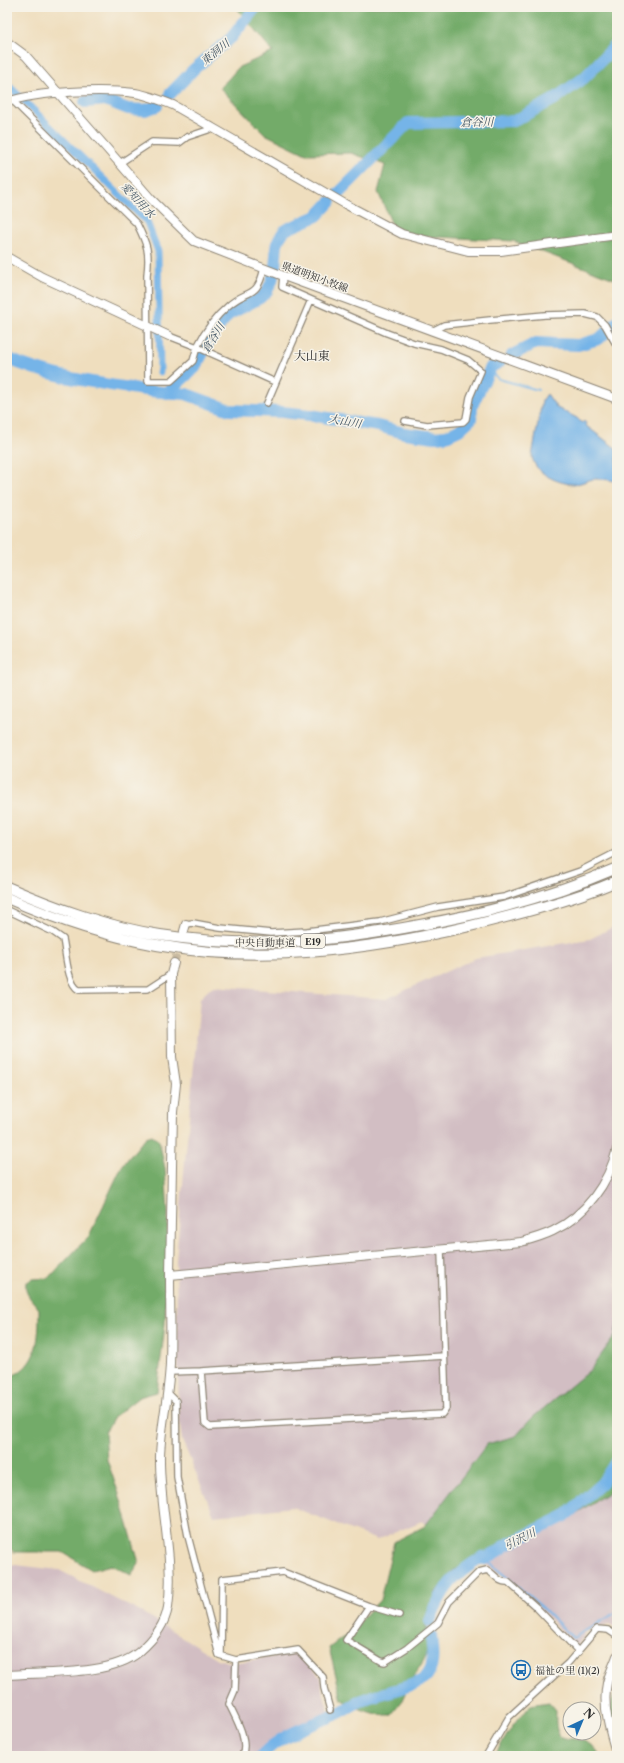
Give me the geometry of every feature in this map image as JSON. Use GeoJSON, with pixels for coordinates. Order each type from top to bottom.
{"type":"FeatureCollection","features":[{"type":"Feature","properties":{"kind":"highway","name":"中央自動車道"},"geometry":{"type":"LineString","coordinates":[[7,887],[41,902],[115,926],[159,935],[200,940],[262,944],[309,942],[453,919],[553,892],[617,868]]}},
{"type":"Feature","properties":{"kind":"highway","name":"中央自動車道"},"geometry":{"type":"LineString","coordinates":[[7,898],[74,924],[120,937],[157,945],[199,951],[262,954],[309,952],[361,946],[454,930],[559,902],[594,891],[617,881]]}},
{"type":"Feature","properties":{"kind":"street","name":"県道明知小牧線"},"geometry":{"type":"LineString","coordinates":[[7,42],[26,56],[150,198],[194,240],[267,270],[617,399]]}},
{"type":"Feature","properties":{"kind":"street"},"geometry":{"type":"LineString","coordinates":[[9,99],[59,93],[93,92],[134,93],[154,97],[173,105],[211,126],[345,204],[396,231],[435,244],[468,251],[500,251],[617,235]]}},
{"type":"Feature","properties":{"kind":"street"},"geometry":{"type":"LineString","coordinates":[[9,99],[138,224],[148,244],[148,381],[171,381],[193,361],[206,329],[228,305],[256,290],[267,270]]}},
{"type":"Feature","properties":{"kind":"street"},"geometry":{"type":"LineString","coordinates":[[120,163],[152,142],[178,143],[187,136],[208,130],[211,126]]}},
{"type":"Feature","properties":{"kind":"street"},"geometry":{"type":"LineString","coordinates":[[7,257],[42,277],[169,336],[275,382]]}},
{"type":"Feature","properties":{"kind":"street"},"geometry":{"type":"LineString","coordinates":[[282,275],[282,287],[387,333],[414,343],[441,349],[468,360],[481,371],[470,397],[466,418],[462,422],[427,425],[405,421]]}},
{"type":"Feature","properties":{"kind":"street"},"geometry":{"type":"LineString","coordinates":[[267,403],[311,300]]}},
{"type":"Feature","properties":{"kind":"street"},"geometry":{"type":"LineString","coordinates":[[432,331],[444,325],[482,320],[574,314],[596,317],[605,325],[617,346]]}},
{"type":"Feature","properties":{"kind":"street"},"geometry":{"type":"LineString","coordinates":[[185,927],[193,923],[220,928],[271,933],[308,931],[380,922],[438,907],[504,897],[580,871],[617,852]]}},
{"type":"Feature","properties":{"kind":"street"},"geometry":{"type":"LineString","coordinates":[[7,910],[53,932],[63,939],[70,978],[79,990],[148,990],[171,974]]}},
{"type":"Feature","properties":{"kind":"street"},"geometry":{"type":"LineString","coordinates":[[7,1674],[90,1670],[112,1666],[138,1653],[152,1641],[162,1625],[168,1608],[170,1583],[160,1457],[169,1372],[173,1112],[176,1084],[172,1057],[171,974],[174,963]]}},
{"type":"Feature","properties":{"kind":"street"},"geometry":{"type":"LineString","coordinates":[[170,1275],[521,1242],[553,1231],[578,1216],[599,1190],[613,1165],[617,1149]]}},
{"type":"Feature","properties":{"kind":"street"},"geometry":{"type":"LineString","coordinates":[[201,1370],[205,1422],[210,1428],[442,1414],[446,1408],[440,1250]]}},
{"type":"Feature","properties":{"kind":"street"},"geometry":{"type":"LineString","coordinates":[[169,1372],[444,1356]]}},
{"type":"Feature","properties":{"kind":"street"},"geometry":{"type":"LineString","coordinates":[[167,1392],[176,1401],[177,1477],[188,1536],[219,1655],[236,1660],[298,1650],[323,1677],[324,1688],[330,1710]]}},
{"type":"Feature","properties":{"kind":"street"},"geometry":{"type":"LineString","coordinates":[[369,1606],[346,1640],[385,1662],[407,1648],[438,1623],[449,1602],[479,1572],[487,1570],[499,1580],[508,1582],[520,1592],[579,1652]]}},
{"type":"Feature","properties":{"kind":"street"},"geometry":{"type":"LineString","coordinates":[[221,1656],[222,1579],[283,1572],[369,1606],[399,1615]]}},
{"type":"Feature","properties":{"kind":"street"},"geometry":{"type":"LineString","coordinates":[[486,1756],[509,1718],[579,1652],[597,1629],[608,1630],[617,1636]]}},
{"type":"Feature","properties":{"kind":"street"},"geometry":{"type":"LineString","coordinates":[[617,1656],[607,1683],[606,1709],[611,1737],[617,1755]]}},
{"type":"Feature","properties":{"kind":"street"},"geometry":{"type":"LineString","coordinates":[[236,1660],[235,1690],[229,1704],[243,1742],[244,1751],[242,1756]]}},
{"type":"Feature","properties":{"kind":"shaded area"},"geometry":{"type":"Polygon","coordinates":[[[617,925],[617,1629],[609,1625],[595,1627],[587,1632],[577,1646],[511,1582],[422,1521],[377,1540],[292,1507],[214,1516],[182,1440],[179,1418],[176,1260],[200,998],[213,986],[386,999],[476,958],[590,939],[617,925]]]}},
{"type":"Feature","properties":{"kind":"shaded area"},"geometry":{"type":"Polygon","coordinates":[[[7,1564],[59,1570],[152,1618],[217,1659],[232,1663],[298,1653],[321,1677],[322,1689],[330,1714],[273,1741],[266,1746],[259,1756],[7,1756],[7,1564]]]}},
{"type":"Feature","properties":{"kind":"green space"},"geometry":{"type":"Polygon","coordinates":[[[236,7],[617,7],[617,280],[513,241],[421,236],[394,229],[378,192],[385,165],[351,153],[306,154],[265,134],[220,88],[239,67],[273,52],[236,7]]]}},
{"type":"Feature","properties":{"kind":"green space"},"geometry":{"type":"Polygon","coordinates":[[[152,1135],[159,1140],[165,1168],[168,1213],[165,1324],[157,1392],[139,1397],[115,1416],[105,1432],[107,1460],[121,1500],[139,1563],[131,1575],[111,1565],[92,1570],[62,1552],[14,1552],[7,1546],[7,1378],[26,1367],[35,1350],[37,1341],[39,1309],[27,1294],[26,1283],[32,1279],[49,1278],[89,1236],[122,1166],[146,1137],[152,1135]]]}},
{"type":"Feature","properties":{"kind":"green space"},"geometry":{"type":"Polygon","coordinates":[[[617,1181],[617,1260],[613,1194],[617,1181]]]}},
{"type":"Feature","properties":{"kind":"green space"},"geometry":{"type":"Polygon","coordinates":[[[617,1325],[617,1487],[572,1516],[503,1543],[455,1569],[436,1592],[426,1622],[427,1655],[415,1674],[403,1700],[391,1715],[372,1713],[342,1700],[329,1648],[346,1635],[380,1600],[394,1542],[425,1526],[487,1444],[516,1436],[532,1418],[590,1370],[615,1336],[617,1325]]]}},
{"type":"Feature","properties":{"kind":"green space"},"geometry":{"type":"Polygon","coordinates":[[[617,1689],[617,1723],[612,1723],[606,1715],[617,1689]]]}},
{"type":"Feature","properties":{"kind":"green space"},"geometry":{"type":"Polygon","coordinates":[[[549,1702],[556,1710],[556,1727],[562,1741],[586,1742],[596,1750],[600,1756],[494,1756],[514,1724],[530,1705],[549,1702]]]}},
{"type":"Feature","properties":{"kind":"water"},"geometry":{"type":"Polygon","coordinates":[[[547,394],[557,408],[577,418],[582,423],[584,421],[586,423],[585,425],[617,449],[617,482],[595,479],[577,484],[561,482],[554,480],[537,468],[532,456],[542,401],[547,394]]]}},
{"type":"Feature","properties":{"kind":"waterway","name":"東洞川"},"geometry":{"type":"LineString","coordinates":[[170,94],[194,69],[231,38],[256,7]]}},
{"type":"Feature","properties":{"kind":"waterway","name":"倉谷川"},"geometry":{"type":"LineString","coordinates":[[339,193],[408,123],[514,121],[553,100],[584,78],[617,44]]}},
{"type":"Feature","properties":{"kind":"waterway","name":"愛知用水"},"geometry":{"type":"LineString","coordinates":[[7,84],[147,222],[158,251],[160,372]]}},
{"type":"Feature","properties":{"kind":"waterway","name":"東洞川"},"geometry":{"type":"LineString","coordinates":[[85,102],[105,100],[128,109],[145,110],[157,106]]}},
{"type":"Feature","properties":{"kind":"waterway","name":"倉谷川"},"geometry":{"type":"LineString","coordinates":[[167,393],[195,368],[213,334],[228,315],[260,298],[267,291],[272,281],[275,267],[277,244],[285,230],[317,216],[330,202]]}},
{"type":"Feature","properties":{"kind":"waterway","name":"大山川"},"geometry":{"type":"LineString","coordinates":[[512,355],[536,343],[578,345],[599,339],[617,322]]}},
{"type":"Feature","properties":{"kind":"waterway","name":"大山川"},"geometry":{"type":"LineString","coordinates":[[7,358],[23,365],[56,375],[143,390]]}},
{"type":"Feature","properties":{"kind":"waterway","name":"大山川"},"geometry":{"type":"LineString","coordinates":[[150,391],[186,394],[230,410],[282,412],[310,415],[378,426],[404,433],[435,437],[446,436],[459,430],[471,419],[472,406],[491,367],[500,362]]}},
{"type":"Feature","properties":{"kind":"waterway"},"geometry":{"type":"LineString","coordinates":[[489,371],[499,379],[538,390]]}},
{"type":"Feature","properties":{"kind":"waterway","name":"引沢川"},"geometry":{"type":"LineString","coordinates":[[430,1621],[444,1591],[456,1576],[483,1557],[485,1559],[502,1549],[504,1546],[565,1516],[602,1483],[617,1460]]}},
{"type":"Feature","properties":{"kind":"waterway"},"geometry":{"type":"LineString","coordinates":[[485,1559],[542,1607],[573,1638],[617,1612]]}},
{"type":"Feature","properties":{"kind":"waterway","name":"引沢川"},"geometry":{"type":"LineString","coordinates":[[261,1756],[277,1742],[295,1732],[335,1715],[370,1697],[421,1681],[431,1669],[431,1634]]}},
{"type":"Feature","properties":{"kind":"tunnel"},"geometry":{"type":"LineString","coordinates":[[174,963],[180,943]]}},
{"type":"Feature","properties":{"kind":"place","name":"福祉の里 (1)(2)"},"geometry":{"type":"Point","coordinates":[521,1670]}},
{"type":"Feature","properties":{"kind":"district","name":"大山東"},"geometry":{"type":"Point","coordinates":[312,355]}}]}
